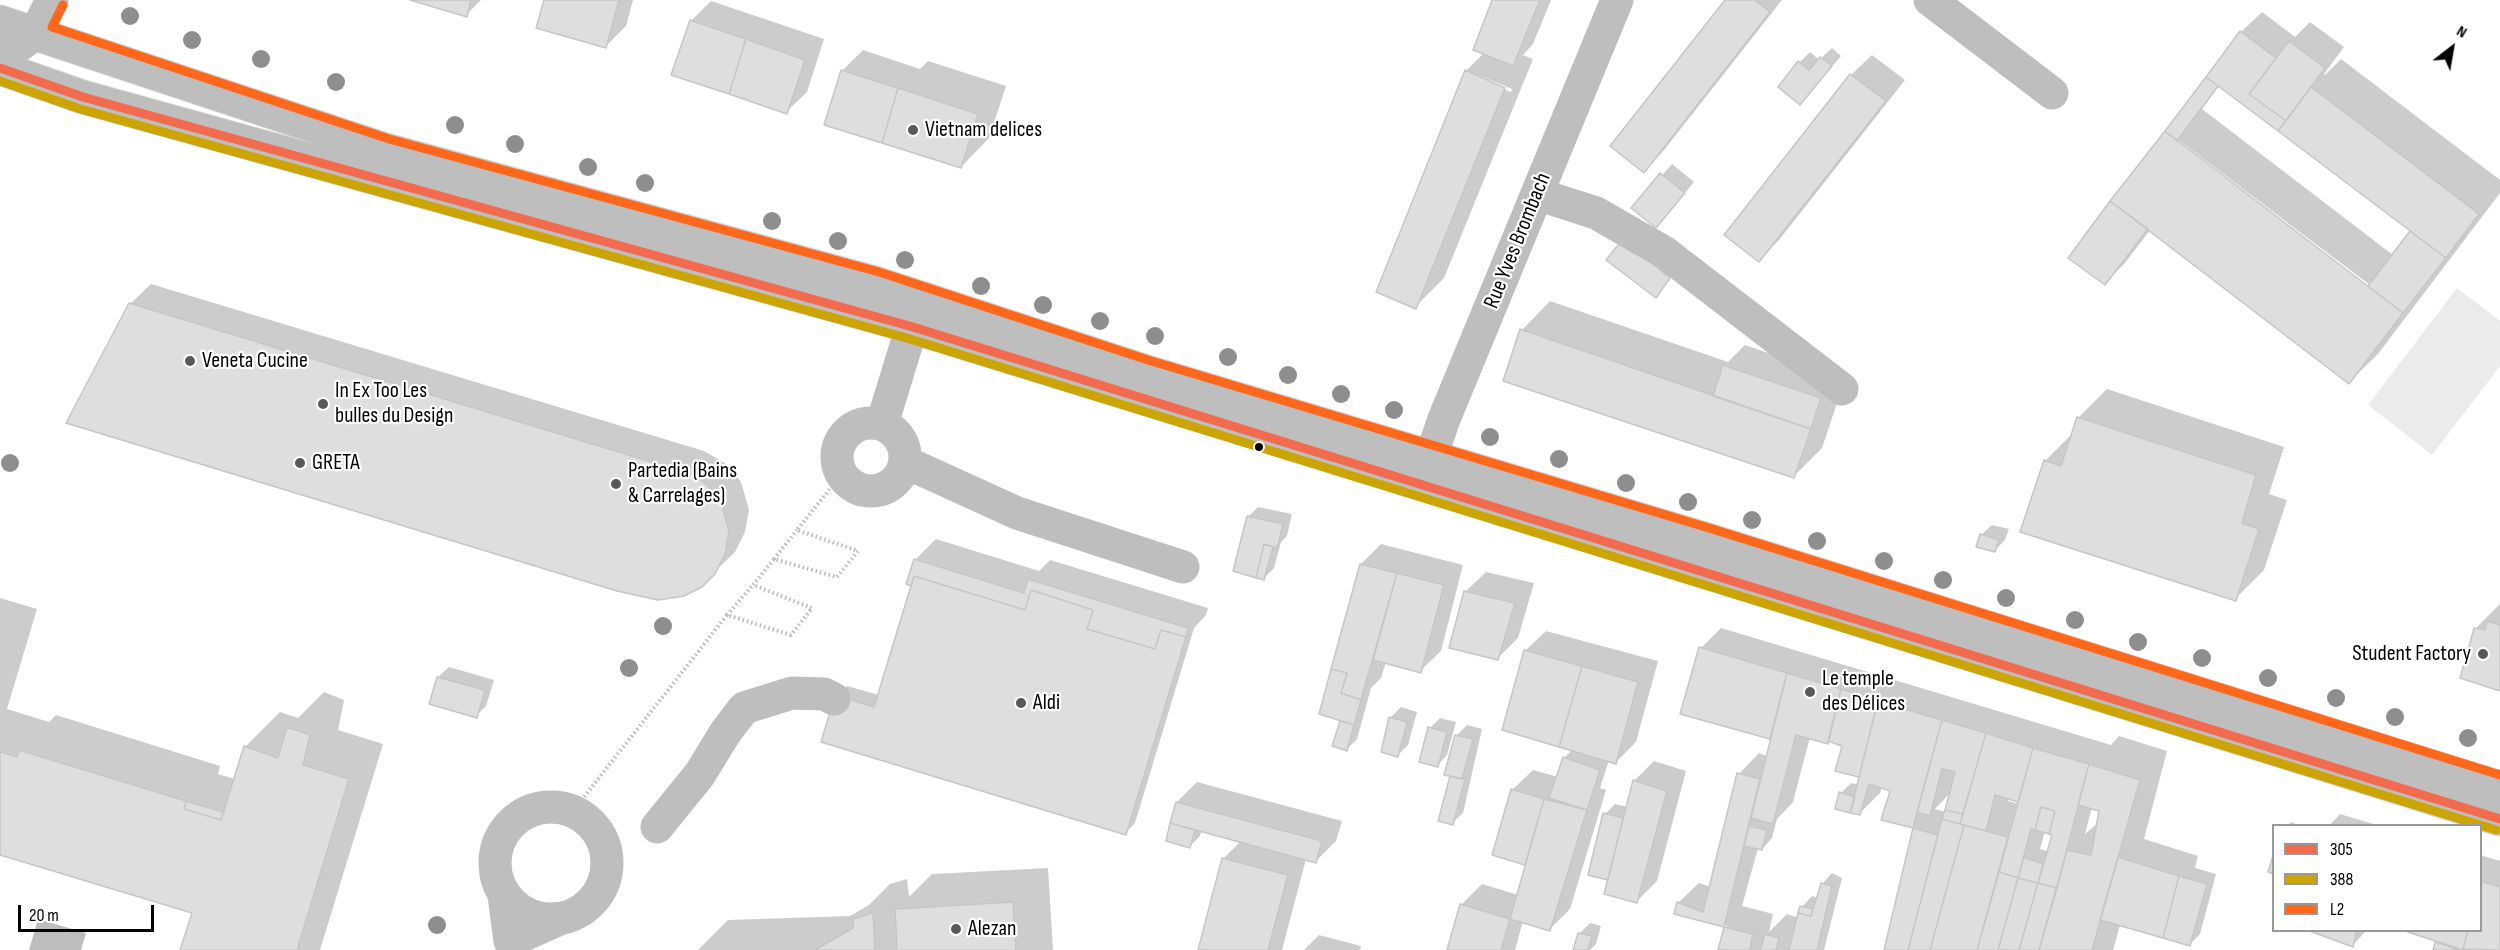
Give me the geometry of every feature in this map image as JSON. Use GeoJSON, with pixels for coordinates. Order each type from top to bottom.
{"type":"FeatureCollection","features":[{"type":"Feature","properties":{"kind":"main road"},"geometry":{"type":"LineString","coordinates":[[0,59],[35,34],[52,0]]}},
{"type":"Feature","properties":{"kind":"main road","name":"Rue Yves Brombach"},"geometry":{"type":"LineString","coordinates":[[1426,469],[1617,0]]}},
{"type":"Feature","properties":{"kind":"main road"},"geometry":{"type":"LineString","coordinates":[[1930,0],[2052,93]]}},
{"type":"Feature","properties":{"kind":"main road"},"geometry":{"type":"LineString","coordinates":[[0,22],[386,150],[875,283],[917,312]]}},
{"type":"Feature","properties":{"kind":"main road"},"geometry":{"type":"LineString","coordinates":[[0,68],[83,97],[917,312],[1426,469],[2500,819]]}},
{"type":"Feature","properties":{"kind":"main road"},"geometry":{"type":"LineString","coordinates":[[1537,194],[1596,213],[1664,252],[1842,388]]}},
{"type":"Feature","properties":{"kind":"main road"},"geometry":{"type":"LineString","coordinates":[[882,424],[917,312]]}},
{"type":"Feature","properties":{"kind":"main road"},"geometry":{"type":"LineString","coordinates":[[870,423],[882,424],[892,430],[900,439],[905,462],[901,474],[893,483],[883,490],[872,492],[859,490],[841,475],[836,459],[841,439],[848,431],[858,424],[870,423]]}},
{"type":"Feature","properties":{"kind":"main road"},"geometry":{"type":"LineString","coordinates":[[905,462],[1017,513],[1183,567]]}},
{"type":"Feature","properties":{"kind":"main road"},"geometry":{"type":"LineString","coordinates":[[1426,469],[1705,539],[2500,788]]}},
{"type":"Feature","properties":{"kind":"main road"},"geometry":{"type":"LineString","coordinates":[[657,826],[700,774],[725,733],[744,708],[792,693],[824,694],[834,699]]}},
{"type":"Feature","properties":{"kind":"main road"},"geometry":{"type":"LineString","coordinates":[[504,896],[507,945],[561,919],[577,914],[590,905],[600,892],[606,878],[608,861],[605,845],[598,831],[573,811],[555,806],[535,808],[518,817],[505,829],[497,845],[494,862],[496,879],[504,896],[515,908],[546,920],[561,919]]}},
{"type":"Feature","properties":{"kind":"path"},"geometry":{"type":"LineString","coordinates":[[573,811],[727,615],[841,475]]}},
{"type":"Feature","properties":{"kind":"path"},"geometry":{"type":"LineString","coordinates":[[774,559],[837,576],[858,551],[797,530]]}},
{"type":"Feature","properties":{"kind":"path"},"geometry":{"type":"LineString","coordinates":[[727,615],[791,635],[812,608],[753,585]]}},
{"type":"Feature","properties":{"kind":"shaded area"},"geometry":{"type":"Polygon","coordinates":[[[2457,288],[2500,321],[2500,366],[2432,455],[2368,405],[2457,288]]]}},
{"type":"Feature","properties":{"kind":"shaded area"},"geometry":{"type":"Polygon","coordinates":[[[38,919],[86,933],[81,950],[29,950],[38,919]]]}},
{"type":"Feature","properties":{"kind":"building"},"geometry":{"type":"Polygon","coordinates":[[[410,0],[471,0],[467,17],[410,0]]]}},
{"type":"Feature","properties":{"kind":"building"},"geometry":{"type":"Polygon","coordinates":[[[544,0],[619,0],[606,48],[536,28],[544,0]]]}},
{"type":"Feature","properties":{"kind":"building"},"geometry":{"type":"Polygon","coordinates":[[[1492,0],[1540,0],[1513,66],[1473,50],[1492,0]]]}},
{"type":"Feature","properties":{"kind":"building"},"geometry":{"type":"Polygon","coordinates":[[[1725,0],[1755,0],[1770,12],[1644,173],[1610,146],[1725,0]]]}},
{"type":"Feature","properties":{"kind":"building"},"geometry":{"type":"Polygon","coordinates":[[[690,20],[746,39],[729,94],[671,75],[690,20]]]}},
{"type":"Feature","properties":{"kind":"building"},"geometry":{"type":"Polygon","coordinates":[[[2240,31],[2276,58],[2249,94],[2286,121],[2278,131],[2206,77],[2240,31]]]}},
{"type":"Feature","properties":{"kind":"building"},"geometry":{"type":"Polygon","coordinates":[[[746,39],[805,60],[787,114],[729,94],[746,39]]]}},
{"type":"Feature","properties":{"kind":"building"},"geometry":{"type":"Polygon","coordinates":[[[2289,41],[2325,68],[2286,121],[2249,94],[2289,41]]]}},
{"type":"Feature","properties":{"kind":"building"},"geometry":{"type":"Polygon","coordinates":[[[1820,57],[1832,66],[1800,105],[1778,87],[1798,61],[1809,70],[1820,57]]]}},
{"type":"Feature","properties":{"kind":"building"},"geometry":{"type":"Polygon","coordinates":[[[841,70],[898,88],[882,143],[824,125],[841,70]]]}},
{"type":"Feature","properties":{"kind":"building"},"geometry":{"type":"Polygon","coordinates":[[[1465,70],[1505,88],[1416,309],[1376,292],[1465,70]]]}},
{"type":"Feature","properties":{"kind":"building"},"geometry":{"type":"Polygon","coordinates":[[[1850,74],[1886,101],[1759,262],[1724,235],[1850,74]]]}},
{"type":"Feature","properties":{"kind":"building"},"geometry":{"type":"Polygon","coordinates":[[[2206,77],[2218,86],[2177,141],[2165,131],[2206,77]]]}},
{"type":"Feature","properties":{"kind":"building"},"geometry":{"type":"Polygon","coordinates":[[[2311,87],[2479,214],[2446,258],[2278,131],[2311,87]]]}},
{"type":"Feature","properties":{"kind":"building"},"geometry":{"type":"Polygon","coordinates":[[[898,88],[978,114],[961,168],[882,143],[898,88]]]}},
{"type":"Feature","properties":{"kind":"building"},"geometry":{"type":"Polygon","coordinates":[[[2165,131],[2403,313],[2349,384],[2110,201],[2165,131]]]}},
{"type":"Feature","properties":{"kind":"building"},"geometry":{"type":"Polygon","coordinates":[[[1660,173],[1685,193],[1656,228],[1631,208],[1660,173]]]}},
{"type":"Feature","properties":{"kind":"building"},"geometry":{"type":"Polygon","coordinates":[[[2110,201],[2148,229],[2105,285],[2068,258],[2110,201]]]}},
{"type":"Feature","properties":{"kind":"building"},"geometry":{"type":"Polygon","coordinates":[[[2410,231],[2446,258],[2403,313],[2368,286],[2410,231]]]}},
{"type":"Feature","properties":{"kind":"building"},"geometry":{"type":"Polygon","coordinates":[[[1622,240],[1670,278],[1656,298],[1606,260],[1622,240]]]}},
{"type":"Feature","properties":{"kind":"building"},"geometry":{"type":"Polygon","coordinates":[[[129,303],[691,474],[707,485],[721,502],[729,532],[725,554],[715,574],[702,587],[684,596],[658,600],[617,591],[66,423],[129,303]]]}},
{"type":"Feature","properties":{"kind":"building"},"geometry":{"type":"Polygon","coordinates":[[[1520,329],[1811,429],[1794,478],[1503,381],[1520,329]]]}},
{"type":"Feature","properties":{"kind":"building"},"geometry":{"type":"Polygon","coordinates":[[[1723,365],[1821,398],[1811,429],[1713,396],[1723,365]]]}},
{"type":"Feature","properties":{"kind":"building"},"geometry":{"type":"Polygon","coordinates":[[[2077,417],[2256,475],[2242,523],[2259,529],[2236,601],[2020,532],[2044,460],[2061,466],[2077,417]]]}},
{"type":"Feature","properties":{"kind":"building"},"geometry":{"type":"Polygon","coordinates":[[[1247,516],[1283,524],[1277,548],[1264,544],[1256,578],[1233,571],[1247,516]]]}},
{"type":"Feature","properties":{"kind":"building"},"geometry":{"type":"Polygon","coordinates":[[[1980,534],[1999,540],[1995,552],[1976,547],[1980,534]]]}},
{"type":"Feature","properties":{"kind":"building"},"geometry":{"type":"Polygon","coordinates":[[[1264,544],[1273,547],[1264,580],[1256,578],[1264,544]]]}},
{"type":"Feature","properties":{"kind":"building"},"geometry":{"type":"Polygon","coordinates":[[[914,559],[1024,593],[1028,579],[1188,628],[1186,637],[1161,630],[1155,649],[1087,629],[1093,610],[1031,590],[1025,610],[914,576],[911,586],[906,584],[914,559]]]}},
{"type":"Feature","properties":{"kind":"building"},"geometry":{"type":"Polygon","coordinates":[[[1360,564],[1397,573],[1361,700],[1341,693],[1347,673],[1331,669],[1360,564]]]}},
{"type":"Feature","properties":{"kind":"building"},"geometry":{"type":"Polygon","coordinates":[[[1397,573],[1444,585],[1421,673],[1373,660],[1397,573]]]}},
{"type":"Feature","properties":{"kind":"building","name":"Aldi"},"geometry":{"type":"Polygon","coordinates":[[[914,576],[1025,610],[1031,590],[1093,610],[1087,629],[1155,649],[1161,630],[1186,637],[1126,835],[821,742],[835,695],[874,707],[914,576]]]}},
{"type":"Feature","properties":{"kind":"building"},"geometry":{"type":"Polygon","coordinates":[[[1464,591],[1515,603],[1498,660],[1449,648],[1464,591]]]}},
{"type":"Feature","properties":{"kind":"building","name":"Student Factory"},"geometry":{"type":"Polygon","coordinates":[[[2487,621],[2500,625],[2500,691],[2460,678],[2474,628],[2485,630],[2487,621]]]}},
{"type":"Feature","properties":{"kind":"building"},"geometry":{"type":"Polygon","coordinates":[[[1699,647],[1787,673],[1770,739],[1680,714],[1699,647]]]}},
{"type":"Feature","properties":{"kind":"building"},"geometry":{"type":"Polygon","coordinates":[[[1524,650],[1582,666],[1559,747],[1502,730],[1524,650]]]}},
{"type":"Feature","properties":{"kind":"building"},"geometry":{"type":"Polygon","coordinates":[[[1582,666],[1638,682],[1616,764],[1559,747],[1582,666]]]}},
{"type":"Feature","properties":{"kind":"building"},"geometry":{"type":"Polygon","coordinates":[[[1331,669],[1347,673],[1341,693],[1361,700],[1354,725],[1319,714],[1331,669]]]}},
{"type":"Feature","properties":{"kind":"building"},"geometry":{"type":"Polygon","coordinates":[[[1787,673],[1841,689],[1828,744],[1796,735],[1773,824],[1751,818],[1787,673]]]}},
{"type":"Feature","properties":{"kind":"building"},"geometry":{"type":"Polygon","coordinates":[[[437,677],[485,690],[477,718],[429,704],[437,677]]]}},
{"type":"Feature","properties":{"kind":"building"},"geometry":{"type":"Polygon","coordinates":[[[1841,689],[1878,701],[1859,777],[1835,771],[1842,746],[1828,741],[1841,689]]]}},
{"type":"Feature","properties":{"kind":"building"},"geometry":{"type":"Polygon","coordinates":[[[1878,701],[1942,720],[1913,828],[1881,820],[1890,791],[1869,784],[1860,815],[1850,813],[1878,701]]]}},
{"type":"Feature","properties":{"kind":"building"},"geometry":{"type":"Polygon","coordinates":[[[1389,717],[1407,722],[1398,757],[1381,752],[1389,717]]]}},
{"type":"Feature","properties":{"kind":"building"},"geometry":{"type":"Polygon","coordinates":[[[1942,720],[1986,733],[1963,814],[1945,810],[1955,772],[1942,769],[1930,816],[1917,812],[1942,720]]]}},
{"type":"Feature","properties":{"kind":"building"},"geometry":{"type":"Polygon","coordinates":[[[1340,721],[1354,725],[1347,751],[1332,746],[1340,721]]]}},
{"type":"Feature","properties":{"kind":"building"},"geometry":{"type":"Polygon","coordinates":[[[287,727],[310,735],[303,765],[349,779],[297,950],[180,950],[192,913],[0,855],[0,752],[17,757],[19,750],[186,801],[184,809],[221,820],[244,746],[278,758],[287,727]]]}},
{"type":"Feature","properties":{"kind":"building"},"geometry":{"type":"Polygon","coordinates":[[[1428,727],[1447,732],[1438,767],[1419,762],[1428,727]]]}},
{"type":"Feature","properties":{"kind":"building"},"geometry":{"type":"Polygon","coordinates":[[[1986,733],[2033,748],[2018,802],[1995,795],[1986,831],[1960,824],[1986,733]]]}},
{"type":"Feature","properties":{"kind":"building"},"geometry":{"type":"Polygon","coordinates":[[[1455,735],[1473,739],[1462,779],[1444,775],[1455,735]]]}},
{"type":"Feature","properties":{"kind":"building"},"geometry":{"type":"Polygon","coordinates":[[[2033,748],[2089,764],[2057,888],[2038,883],[2052,835],[2049,834],[2055,811],[2041,807],[2035,830],[2031,829],[2018,878],[1999,872],[2033,748]]]}},
{"type":"Feature","properties":{"kind":"building"},"geometry":{"type":"Polygon","coordinates":[[[1563,757],[1600,770],[1587,810],[1549,798],[1563,757]]]}},
{"type":"Feature","properties":{"kind":"building"},"geometry":{"type":"Polygon","coordinates":[[[2089,764],[2140,780],[2092,950],[2039,950],[2067,850],[2091,855],[2099,811],[2078,805],[2089,764]]]}},
{"type":"Feature","properties":{"kind":"building"},"geometry":{"type":"Polygon","coordinates":[[[1737,773],[1760,779],[1724,927],[1674,914],[1677,902],[1703,912],[1737,773]]]}},
{"type":"Feature","properties":{"kind":"building"},"geometry":{"type":"Polygon","coordinates":[[[1450,776],[1465,779],[1453,825],[1438,821],[1450,776]]]}},
{"type":"Feature","properties":{"kind":"building"},"geometry":{"type":"Polygon","coordinates":[[[1633,780],[1667,791],[1637,903],[1604,894],[1633,780]]]}},
{"type":"Feature","properties":{"kind":"building"},"geometry":{"type":"Polygon","coordinates":[[[1511,789],[1544,799],[1525,865],[1492,855],[1511,789]]]}},
{"type":"Feature","properties":{"kind":"building"},"geometry":{"type":"Polygon","coordinates":[[[1839,792],[1855,797],[1850,813],[1835,809],[1839,792]]]}},
{"type":"Feature","properties":{"kind":"building"},"geometry":{"type":"Polygon","coordinates":[[[1544,799],[1587,810],[1550,931],[1510,919],[1544,799]]]}},
{"type":"Feature","properties":{"kind":"building"},"geometry":{"type":"Polygon","coordinates":[[[186,801],[223,812],[221,820],[184,809],[186,801]]]}},
{"type":"Feature","properties":{"kind":"building"},"geometry":{"type":"Polygon","coordinates":[[[1176,802],[1322,841],[1316,863],[1170,823],[1176,802]]]}},
{"type":"Feature","properties":{"kind":"building"},"geometry":{"type":"Polygon","coordinates":[[[2041,807],[2055,811],[2049,834],[2035,830],[2041,807]]]}},
{"type":"Feature","properties":{"kind":"building"},"geometry":{"type":"Polygon","coordinates":[[[1945,810],[1963,814],[1960,824],[1942,819],[1945,810]]]}},
{"type":"Feature","properties":{"kind":"building"},"geometry":{"type":"Polygon","coordinates":[[[1603,813],[1623,818],[1608,880],[1588,875],[1603,813]]]}},
{"type":"Feature","properties":{"kind":"building"},"geometry":{"type":"Polygon","coordinates":[[[1942,819],[1964,825],[1930,950],[1908,950],[1942,819]]]}},
{"type":"Feature","properties":{"kind":"building"},"geometry":{"type":"Polygon","coordinates":[[[1170,823],[1195,830],[1190,848],[1166,841],[1170,823]]]}},
{"type":"Feature","properties":{"kind":"building"},"geometry":{"type":"Polygon","coordinates":[[[1964,825],[2008,837],[1977,950],[1930,950],[1964,825]]]}},
{"type":"Feature","properties":{"kind":"building"},"geometry":{"type":"Polygon","coordinates":[[[1749,826],[1767,830],[1762,850],[1744,846],[1749,826]]]}},
{"type":"Feature","properties":{"kind":"building"},"geometry":{"type":"Polygon","coordinates":[[[1913,828],[1938,835],[1908,950],[1884,950],[1913,828]]]}},
{"type":"Feature","properties":{"kind":"building"},"geometry":{"type":"Polygon","coordinates":[[[2024,857],[2043,864],[2038,883],[2018,878],[2024,857]]]}},
{"type":"Feature","properties":{"kind":"building"},"geometry":{"type":"Polygon","coordinates":[[[2118,857],[2179,876],[2163,938],[2100,920],[2118,857]]]}},
{"type":"Feature","properties":{"kind":"building"},"geometry":{"type":"Polygon","coordinates":[[[1222,858],[1288,875],[1268,950],[1198,950],[1222,858]]]}},
{"type":"Feature","properties":{"kind":"building"},"geometry":{"type":"Polygon","coordinates":[[[2272,859],[2272,873],[2268,872],[2272,859]]]}},
{"type":"Feature","properties":{"kind":"building"},"geometry":{"type":"Polygon","coordinates":[[[1999,872],[2018,878],[1998,950],[1977,950],[1999,872]]]}},
{"type":"Feature","properties":{"kind":"building"},"geometry":{"type":"Polygon","coordinates":[[[2179,876],[2207,884],[2190,946],[2163,938],[2179,876]]]}},
{"type":"Feature","properties":{"kind":"building"},"geometry":{"type":"Polygon","coordinates":[[[2018,878],[2038,883],[2019,950],[1998,950],[2018,878]]]}},
{"type":"Feature","properties":{"kind":"building"},"geometry":{"type":"Polygon","coordinates":[[[2482,882],[2500,887],[2500,950],[2463,949],[2467,932],[2482,932],[2482,882]]]}},
{"type":"Feature","properties":{"kind":"building"},"geometry":{"type":"Polygon","coordinates":[[[1821,883],[1832,886],[1817,950],[1789,950],[1798,913],[1811,916],[1821,883]]]}},
{"type":"Feature","properties":{"kind":"building"},"geometry":{"type":"Polygon","coordinates":[[[2038,883],[2057,888],[2039,950],[2019,950],[2038,883]]]}},
{"type":"Feature","properties":{"kind":"building","name":"Alezan"},"geometry":{"type":"Polygon","coordinates":[[[1013,902],[1016,950],[897,950],[895,909],[1013,902]]]}},
{"type":"Feature","properties":{"kind":"building"},"geometry":{"type":"Polygon","coordinates":[[[1460,904],[1510,919],[1501,950],[1447,950],[1460,904]]]}},
{"type":"Feature","properties":{"kind":"building"},"geometry":{"type":"Polygon","coordinates":[[[1800,906],[1813,909],[1811,916],[1798,913],[1800,906]]]}},
{"type":"Feature","properties":{"kind":"building"},"geometry":{"type":"Polygon","coordinates":[[[873,913],[875,950],[815,950],[853,928],[853,919],[873,913]]]}},
{"type":"Feature","properties":{"kind":"building"},"geometry":{"type":"Polygon","coordinates":[[[1724,927],[1753,934],[1750,949],[1752,950],[1718,950],[1724,927]]]}},
{"type":"Feature","properties":{"kind":"building"},"geometry":{"type":"Polygon","coordinates":[[[2312,932],[2357,932],[2353,947],[2312,932]]]}},
{"type":"Feature","properties":{"kind":"building"},"geometry":{"type":"Polygon","coordinates":[[[2408,932],[2468,932],[2463,950],[2408,932]]]}},
{"type":"Feature","properties":{"kind":"building"},"geometry":{"type":"Polygon","coordinates":[[[1578,933],[1592,936],[1588,950],[1573,950],[1578,933]]]}},
{"type":"Feature","properties":{"kind":"building"},"geometry":{"type":"Polygon","coordinates":[[[1765,934],[1779,938],[1776,950],[1760,950],[1765,934]]]}},
{"type":"Feature","properties":{"kind":"building"},"geometry":{"type":"Polygon","coordinates":[[[2435,942],[2460,950],[2433,950],[2435,942]]]}},
{"type":"Feature","properties":{"kind":"transit line","name":"L2"},"geometry":{"type":"LineString","coordinates":[[63,5],[52,27],[389,139],[879,272],[1148,360],[1709,528],[2500,775]]}},
{"type":"Feature","properties":{"kind":"transit line","name":"305"},"geometry":{"type":"LineString","coordinates":[[0,68],[83,97],[913,327],[2500,819]]}},
{"type":"Feature","properties":{"kind":"transit line","name":"388"},"geometry":{"type":"LineString","coordinates":[[0,81],[80,109],[910,339],[2477,824]]}},
{"type":"Feature","properties":{"kind":"transit line","name":"388"},"geometry":{"type":"LineString","coordinates":[[2482,826],[2496,830]]}},
{"type":"Feature","properties":{"kind":"place","name":"Vietnam delices"},"geometry":{"type":"Point","coordinates":[913,130]}},
{"type":"Feature","properties":{"kind":"place","name":"Veneta Cucine"},"geometry":{"type":"Point","coordinates":[190,361]}},
{"type":"Feature","properties":{"kind":"place","name":"In Ex Too Les bulles du Design"},"geometry":{"type":"Point","coordinates":[323,404]}},
{"type":"Feature","properties":{"kind":"place","name":"GRETA"},"geometry":{"type":"Point","coordinates":[300,463]}},
{"type":"Feature","properties":{"kind":"place","name":"Partedia (Bains & Carrelages)"},"geometry":{"type":"Point","coordinates":[616,484]}},
{"type":"Feature","properties":{"kind":"place","name":"Student Factory"},"geometry":{"type":"Point","coordinates":[2483,654]}},
{"type":"Feature","properties":{"kind":"place","name":"Le temple des Délices"},"geometry":{"type":"Point","coordinates":[1810,692]}},
{"type":"Feature","properties":{"kind":"place","name":"Aldi"},"geometry":{"type":"Point","coordinates":[1021,703]}},
{"type":"Feature","properties":{"kind":"place","name":"Alezan"},"geometry":{"type":"Point","coordinates":[956,929]}}]}
